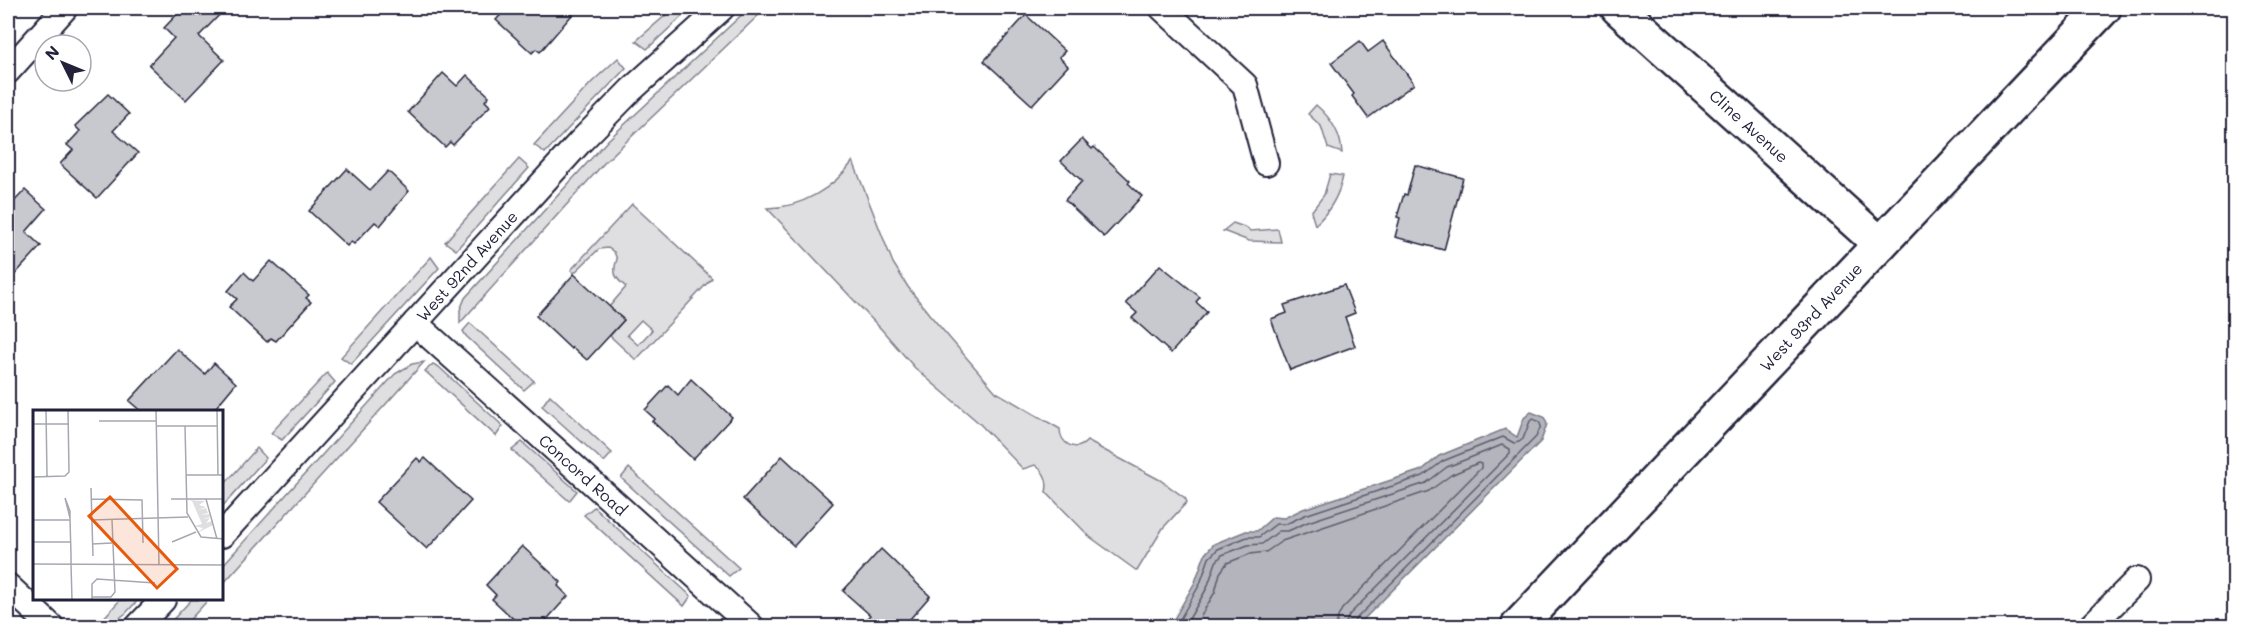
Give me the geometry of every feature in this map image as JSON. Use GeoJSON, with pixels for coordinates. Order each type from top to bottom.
{"type":"FeatureCollection","features":[{"type":"Feature","properties":{"kind":"street"},"geometry":{"type":"LineString","coordinates":[[8,70],[65,8]]}},
{"type":"Feature","properties":{"kind":"street","name":"West 92nd Avenue"},"geometry":{"type":"LineString","coordinates":[[224,533],[579,143],[631,90],[722,8]]}},
{"type":"Feature","properties":{"kind":"street"},"geometry":{"type":"LineString","coordinates":[[1162,8],[1245,85],[1266,164]]}},
{"type":"Feature","properties":{"kind":"street","name":"Cline Avenue"},"geometry":{"type":"LineString","coordinates":[[1618,8],[1880,244]]}},
{"type":"Feature","properties":{"kind":"street","name":"West 93rd Avenue"},"geometry":{"type":"LineString","coordinates":[[1518,627],[2104,8]]}},
{"type":"Feature","properties":{"kind":"street","name":"Concord Road"},"geometry":{"type":"LineString","coordinates":[[415,323],[751,627]]}},
{"type":"Feature","properties":{"kind":"street"},"geometry":{"type":"LineString","coordinates":[[2091,627],[2137,580]]}},
{"type":"Feature","properties":{"kind":"street"},"geometry":{"type":"LineString","coordinates":[[8,586],[51,627]]}},
{"type":"Feature","properties":{"kind":"street"},"geometry":{"type":"LineString","coordinates":[[138,627],[162,601]]}},
{"type":"Feature","properties":{"kind":"shaded area"},"geometry":{"type":"Polygon","coordinates":[[[674,8],[691,8],[647,49],[636,41],[674,8]]]}},
{"type":"Feature","properties":{"kind":"shaded area"},"geometry":{"type":"Polygon","coordinates":[[[749,8],[766,8],[606,161],[460,323],[460,310],[465,298],[608,140],[749,8]]]}},
{"type":"Feature","properties":{"kind":"shaded area"},"geometry":{"type":"Polygon","coordinates":[[[618,58],[626,68],[545,153],[534,145],[592,82],[618,58]]]}},
{"type":"Feature","properties":{"kind":"shaded area"},"geometry":{"type":"Polygon","coordinates":[[[1316,105],[1334,126],[1340,139],[1342,153],[1328,148],[1321,126],[1308,114],[1316,105]]]}},
{"type":"Feature","properties":{"kind":"shaded area"},"geometry":{"type":"Polygon","coordinates":[[[519,159],[529,168],[456,250],[445,242],[519,159]]]}},
{"type":"Feature","properties":{"kind":"shaded area"},"geometry":{"type":"Polygon","coordinates":[[[853,161],[893,263],[929,314],[996,392],[1060,429],[1063,439],[1069,445],[1083,445],[1087,441],[1160,480],[1185,498],[1187,502],[1163,528],[1137,571],[1090,537],[1046,492],[1044,473],[1035,465],[1023,469],[979,423],[915,368],[767,208],[792,204],[816,195],[836,180],[853,161]]]}},
{"type":"Feature","properties":{"kind":"shaded area"},"geometry":{"type":"Polygon","coordinates":[[[1330,174],[1343,176],[1333,203],[1315,225],[1311,212],[1324,195],[1330,174]]]}},
{"type":"Feature","properties":{"kind":"shaded area"},"geometry":{"type":"Polygon","coordinates":[[[632,204],[712,278],[636,360],[610,336],[624,320],[609,307],[626,287],[616,275],[617,259],[614,252],[608,248],[599,249],[574,273],[571,270],[632,204]],[[641,320],[627,335],[638,345],[652,330],[641,320]]]}},
{"type":"Feature","properties":{"kind":"shaded area"},"geometry":{"type":"Polygon","coordinates":[[[1233,223],[1250,231],[1278,229],[1281,242],[1249,241],[1223,231],[1233,223]]]}},
{"type":"Feature","properties":{"kind":"shaded area"},"geometry":{"type":"Polygon","coordinates":[[[431,257],[439,268],[351,364],[341,357],[431,257]]]}},
{"type":"Feature","properties":{"kind":"shaded area"},"geometry":{"type":"Polygon","coordinates":[[[470,323],[534,381],[524,390],[466,336],[463,331],[470,323]]]}},
{"type":"Feature","properties":{"kind":"shaded area"},"geometry":{"type":"Polygon","coordinates":[[[424,362],[224,583],[224,564],[395,374],[412,364],[424,362]]]}},
{"type":"Feature","properties":{"kind":"shaded area"},"geometry":{"type":"Polygon","coordinates":[[[433,364],[503,426],[496,436],[425,371],[433,364]]]}},
{"type":"Feature","properties":{"kind":"shaded area"},"geometry":{"type":"Polygon","coordinates":[[[327,373],[335,382],[282,440],[271,433],[327,373]]]}},
{"type":"Feature","properties":{"kind":"shaded area"},"geometry":{"type":"Polygon","coordinates":[[[550,395],[612,453],[604,462],[542,406],[550,395]]]}},
{"type":"Feature","properties":{"kind":"shaded area"},"geometry":{"type":"Polygon","coordinates":[[[522,442],[577,491],[569,501],[512,450],[522,442]]]}},
{"type":"Feature","properties":{"kind":"shaded area"},"geometry":{"type":"Polygon","coordinates":[[[257,448],[266,458],[224,505],[224,485],[257,448]]]}},
{"type":"Feature","properties":{"kind":"shaded area"},"geometry":{"type":"Polygon","coordinates":[[[629,468],[739,568],[729,576],[621,478],[629,468]]]}},
{"type":"Feature","properties":{"kind":"shaded area"},"geometry":{"type":"Polygon","coordinates":[[[594,507],[691,596],[684,606],[584,515],[594,507]]]}},
{"type":"Feature","properties":{"kind":"shaded area"},"geometry":{"type":"Polygon","coordinates":[[[119,601],[137,601],[109,626],[102,620],[119,601]]]}},
{"type":"Feature","properties":{"kind":"shaded area"},"geometry":{"type":"Polygon","coordinates":[[[190,601],[207,601],[184,626],[167,626],[190,601]]]}},
{"type":"Feature","properties":{"kind":"water"},"geometry":{"type":"Polygon","coordinates":[[[1531,412],[1544,417],[1547,424],[1541,441],[1357,626],[1170,626],[1195,582],[1205,554],[1214,544],[1246,531],[1257,531],[1273,517],[1284,518],[1303,509],[1422,470],[1439,456],[1505,429],[1517,437],[1524,418],[1531,412]]]}},
{"type":"Feature","properties":{"kind":"building"},"geometry":{"type":"Polygon","coordinates":[[[183,8],[226,8],[199,36],[224,60],[186,100],[149,65],[174,38],[164,28],[183,8]]]}},
{"type":"Feature","properties":{"kind":"building"},"geometry":{"type":"Polygon","coordinates":[[[507,8],[578,8],[540,52],[536,49],[532,53],[496,20],[507,8]]]}},
{"type":"Feature","properties":{"kind":"building"},"geometry":{"type":"Polygon","coordinates":[[[1026,15],[1065,51],[1059,57],[1068,66],[1032,105],[984,61],[1026,15]]]}},
{"type":"Feature","properties":{"kind":"building"},"geometry":{"type":"Polygon","coordinates":[[[1360,41],[1368,52],[1383,41],[1414,84],[1368,118],[1331,63],[1360,41]]]}},
{"type":"Feature","properties":{"kind":"building"},"geometry":{"type":"Polygon","coordinates":[[[443,73],[457,86],[467,75],[489,96],[485,101],[490,106],[453,145],[450,142],[445,147],[408,112],[443,73]]]}},
{"type":"Feature","properties":{"kind":"building"},"geometry":{"type":"Polygon","coordinates":[[[108,94],[129,114],[113,131],[138,153],[97,198],[60,164],[73,150],[67,145],[80,131],[75,126],[108,94]]]}},
{"type":"Feature","properties":{"kind":"building"},"geometry":{"type":"Polygon","coordinates":[[[1082,139],[1092,149],[1094,147],[1130,181],[1128,183],[1142,196],[1104,237],[1065,200],[1082,181],[1061,161],[1082,139]]]}},
{"type":"Feature","properties":{"kind":"building"},"geometry":{"type":"Polygon","coordinates":[[[1415,165],[1463,178],[1444,250],[1395,237],[1400,218],[1397,217],[1404,194],[1407,195],[1415,165]]]}},
{"type":"Feature","properties":{"kind":"building"},"geometry":{"type":"Polygon","coordinates":[[[347,169],[370,190],[388,171],[409,191],[380,226],[375,222],[354,244],[351,242],[347,246],[309,211],[347,169]]]}},
{"type":"Feature","properties":{"kind":"building"},"geometry":{"type":"Polygon","coordinates":[[[25,190],[46,209],[26,232],[41,246],[8,282],[8,208],[25,190]]]}},
{"type":"Feature","properties":{"kind":"building"},"geometry":{"type":"Polygon","coordinates":[[[271,261],[309,295],[306,298],[311,302],[276,341],[271,338],[267,342],[229,307],[237,299],[228,291],[244,272],[253,281],[271,261]]]}},
{"type":"Feature","properties":{"kind":"building"},"geometry":{"type":"Polygon","coordinates":[[[1160,265],[1200,297],[1196,302],[1207,312],[1171,353],[1132,318],[1137,313],[1126,303],[1160,265]]]}},
{"type":"Feature","properties":{"kind":"building"},"geometry":{"type":"Polygon","coordinates":[[[574,274],[624,320],[587,360],[572,347],[571,349],[536,316],[574,274]]]}},
{"type":"Feature","properties":{"kind":"building"},"geometry":{"type":"Polygon","coordinates":[[[1344,285],[1355,313],[1345,317],[1355,346],[1290,370],[1271,319],[1287,313],[1284,305],[1344,285]]]}},
{"type":"Feature","properties":{"kind":"building"},"geometry":{"type":"Polygon","coordinates":[[[177,349],[205,374],[214,363],[236,383],[214,410],[140,410],[129,401],[177,349]]]}},
{"type":"Feature","properties":{"kind":"building"},"geometry":{"type":"Polygon","coordinates":[[[691,379],[732,417],[693,459],[652,421],[655,419],[645,410],[668,385],[678,395],[691,379]]]}},
{"type":"Feature","properties":{"kind":"building"},"geometry":{"type":"Polygon","coordinates":[[[782,456],[833,503],[794,546],[743,499],[782,456]]]}},
{"type":"Feature","properties":{"kind":"building"},"geometry":{"type":"Polygon","coordinates":[[[417,458],[421,462],[425,458],[471,501],[427,549],[376,502],[417,458]]]}},
{"type":"Feature","properties":{"kind":"building"},"geometry":{"type":"Polygon","coordinates":[[[522,546],[561,582],[558,586],[568,596],[540,627],[522,627],[492,599],[496,595],[486,585],[522,546]]]}},
{"type":"Feature","properties":{"kind":"building"},"geometry":{"type":"Polygon","coordinates":[[[881,549],[930,596],[903,627],[859,627],[870,615],[843,591],[881,549]]]}}]}
